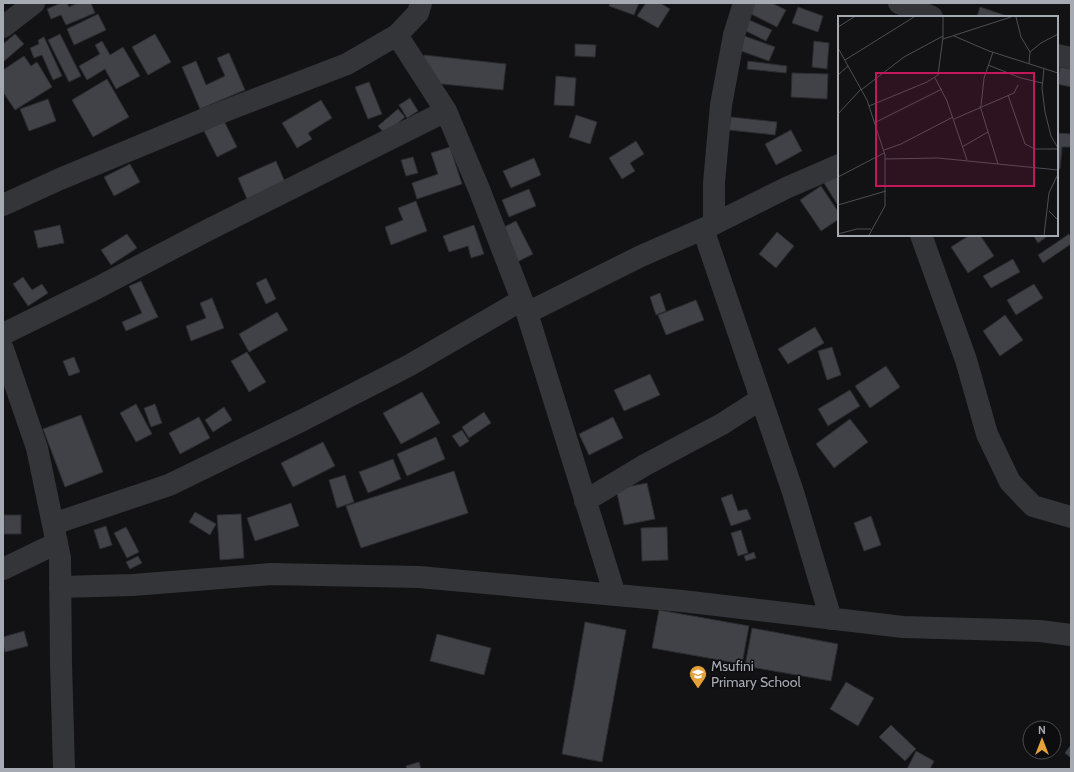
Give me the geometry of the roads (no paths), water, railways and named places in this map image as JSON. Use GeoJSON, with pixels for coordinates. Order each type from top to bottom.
{"type":"FeatureCollection","features":[{"type":"Feature","properties":{"kind":"street"},"geometry":{"type":"LineString","coordinates":[[3,27],[34,3]]}},
{"type":"Feature","properties":{"kind":"street"},"geometry":{"type":"LineString","coordinates":[[3,205],[60,179],[169,134],[347,64],[397,35],[418,13],[421,3]]}},
{"type":"Feature","properties":{"kind":"street"},"geometry":{"type":"LineString","coordinates":[[744,3],[734,35],[721,105],[714,183],[708,226],[761,399],[793,492],[831,619]]}},
{"type":"Feature","properties":{"kind":"street"},"geometry":{"type":"LineString","coordinates":[[899,3],[930,16]]}},
{"type":"Feature","properties":{"kind":"street"},"geometry":{"type":"LineString","coordinates":[[397,35],[446,111],[479,189],[524,306],[615,595]]}},
{"type":"Feature","properties":{"kind":"street"},"geometry":{"type":"LineString","coordinates":[[1058,55],[1071,58]]}},
{"type":"Feature","properties":{"kind":"street"},"geometry":{"type":"LineString","coordinates":[[3,334],[98,288],[208,230],[446,111]]}},
{"type":"Feature","properties":{"kind":"street"},"geometry":{"type":"LineString","coordinates":[[3,569],[55,533],[169,485],[303,420],[524,306],[641,256],[708,226],[786,188],[838,165]]}},
{"type":"Feature","properties":{"kind":"street"},"geometry":{"type":"LineString","coordinates":[[921,236],[966,360],[987,434],[1010,482],[1033,506],[1071,517]]}},
{"type":"Feature","properties":{"kind":"street"},"geometry":{"type":"LineString","coordinates":[[3,350],[37,448],[60,558],[64,769]]}},
{"type":"Feature","properties":{"kind":"street"},"geometry":{"type":"LineString","coordinates":[[585,501],[645,465],[722,424],[761,399]]}},
{"type":"Feature","properties":{"kind":"street"},"geometry":{"type":"LineString","coordinates":[[60,587],[133,585],[271,574],[419,577],[682,601],[903,627],[1040,631],[1071,634]]}},
{"type":"Feature","properties":{"kind":"place","name":"Msufini Primary School"},"geometry":{"type":"Point","coordinates":[698,689]}}]}
